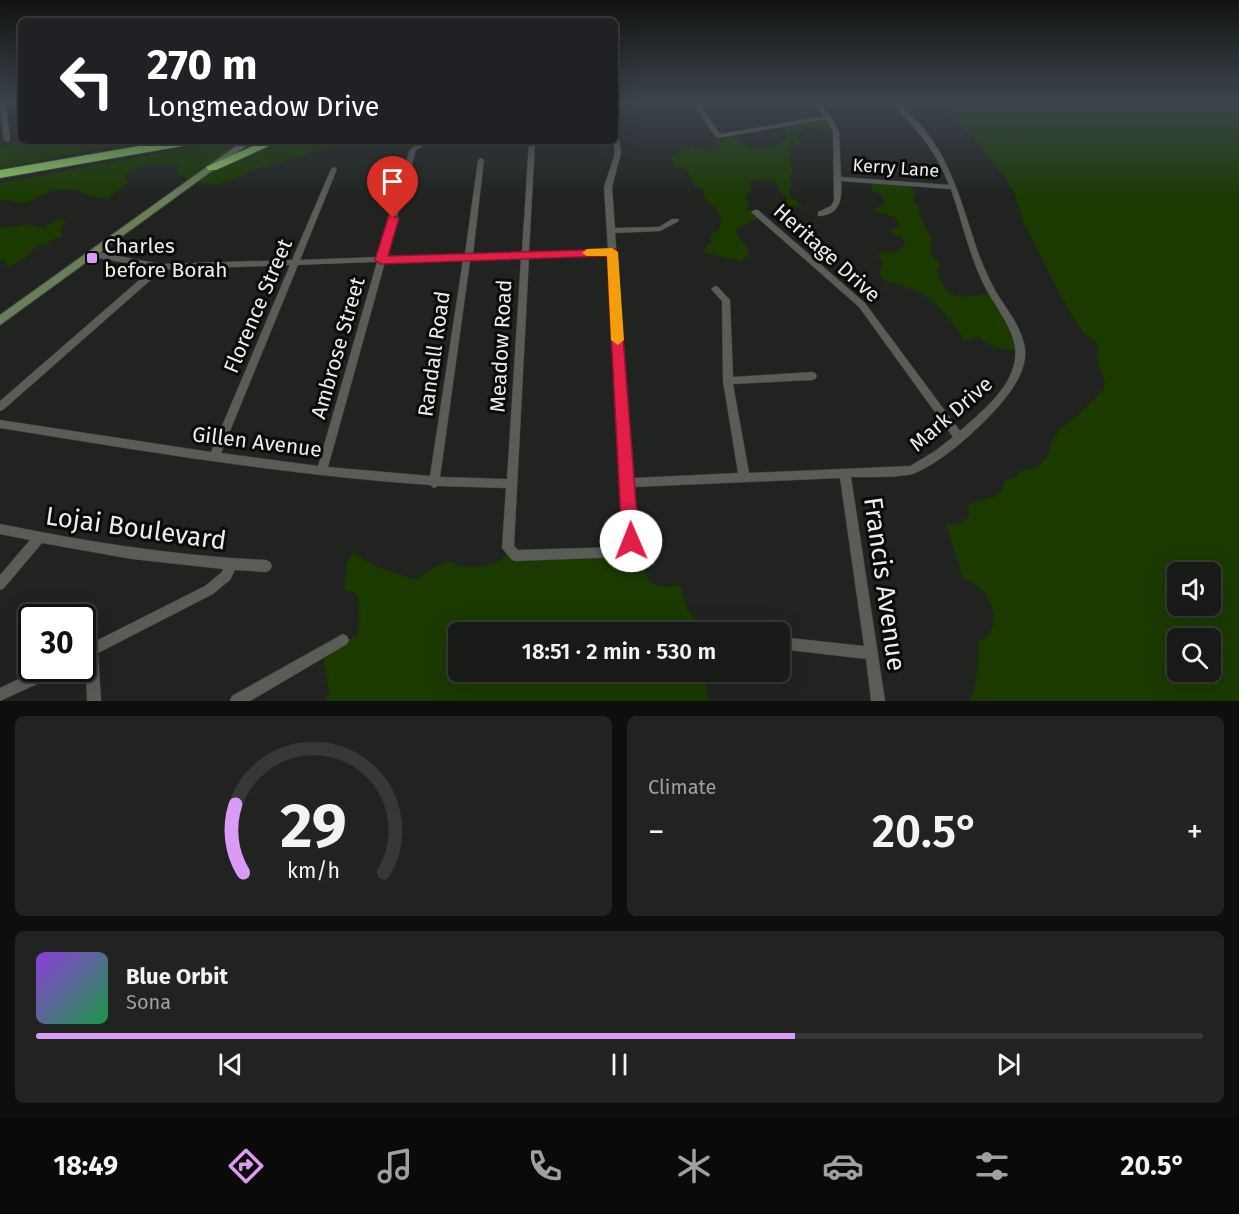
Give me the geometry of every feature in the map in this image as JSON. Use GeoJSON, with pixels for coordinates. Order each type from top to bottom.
{"type":"FeatureCollection","features":[{"type":"Feature","properties":{"kind":"highway"},"geometry":{"type":"LineString","coordinates":[[0,169],[121,144]]}},
{"type":"Feature","properties":{"kind":"highway"},"geometry":{"type":"LineString","coordinates":[[0,169],[145,144]]}},
{"type":"Feature","properties":{"kind":"highway"},"geometry":{"type":"LineString","coordinates":[[0,174],[171,144]]}},
{"type":"Feature","properties":{"kind":"highway"},"geometry":{"type":"LineString","coordinates":[[212,168],[249,144]]}},
{"type":"Feature","properties":{"kind":"main road"},"geometry":{"type":"LineString","coordinates":[[0,321],[212,168]]}},
{"type":"Feature","properties":{"kind":"street"},"geometry":{"type":"LineString","coordinates":[[5,134],[7,140]]}},
{"type":"Feature","properties":{"kind":"street"},"geometry":{"type":"LineString","coordinates":[[716,134],[718,136],[731,134]]}},
{"type":"Feature","properties":{"kind":"street","name":"Heritage Drive"},"geometry":{"type":"LineString","coordinates":[[821,214],[834,207],[838,200],[836,134]]}},
{"type":"Feature","properties":{"kind":"street","name":"Mark Drive"},"geometry":{"type":"LineString","coordinates":[[628,483],[910,470],[934,457],[1011,386],[1019,368],[1021,348],[1016,333],[987,284],[938,154],[922,134]]}},
{"type":"Feature","properties":{"kind":"street","name":"Ambrose Street"},"geometry":{"type":"LineString","coordinates":[[322,470],[411,155],[417,146],[422,144]]}},
{"type":"Feature","properties":{"kind":"street","name":"Meadow Road"},"geometry":{"type":"LineString","coordinates":[[532,144],[508,548],[516,556],[623,552],[628,548],[632,532],[628,483]]}},
{"type":"Feature","properties":{"kind":"street"},"geometry":{"type":"LineString","coordinates":[[617,144],[618,153],[608,187],[628,483]]}},
{"type":"Feature","properties":{"kind":"street","name":"Randall Road"},"geometry":{"type":"LineString","coordinates":[[434,483],[481,160]]}},
{"type":"Feature","properties":{"kind":"street","name":"Florence Street"},"geometry":{"type":"LineString","coordinates":[[214,457],[334,169]]}},
{"type":"Feature","properties":{"kind":"street","name":"Kerry Lane"},"geometry":{"type":"LineString","coordinates":[[838,179],[952,187]]}},
{"type":"Feature","properties":{"kind":"street","name":"Heritage Drive"},"geometry":{"type":"LineString","coordinates":[[755,212],[862,305],[958,436]]}},
{"type":"Feature","properties":{"kind":"street"},"geometry":{"type":"LineString","coordinates":[[611,231],[660,229],[675,221]]}},
{"type":"Feature","properties":{"kind":"street"},"geometry":{"type":"LineString","coordinates":[[93,254],[160,267],[612,252]]}},
{"type":"Feature","properties":{"kind":"street"},"geometry":{"type":"LineString","coordinates":[[0,407],[160,267]]}},
{"type":"Feature","properties":{"kind":"street"},"geometry":{"type":"LineString","coordinates":[[715,289],[726,300],[728,381],[744,477]]}},
{"type":"Feature","properties":{"kind":"street"},"geometry":{"type":"LineString","coordinates":[[728,381],[812,376]]}},
{"type":"Feature","properties":{"kind":"street","name":"Gillen Avenue"},"geometry":{"type":"LineString","coordinates":[[0,424],[214,457],[322,470],[434,483],[511,484]]}},
{"type":"Feature","properties":{"kind":"street","name":"Francis Avenue"},"geometry":{"type":"LineString","coordinates":[[845,473],[878,701]]}},
{"type":"Feature","properties":{"kind":"street","name":"Lojai Boulevard"},"geometry":{"type":"LineString","coordinates":[[0,529],[231,565],[266,566]]}},
{"type":"Feature","properties":{"kind":"street"},"geometry":{"type":"LineString","coordinates":[[0,584],[40,537]]}},
{"type":"Feature","properties":{"kind":"street"},"geometry":{"type":"LineString","coordinates":[[96,648],[209,590],[226,576],[231,565]]}},
{"type":"Feature","properties":{"kind":"street"},"geometry":{"type":"LineString","coordinates":[[237,701],[343,640]]}},
{"type":"Feature","properties":{"kind":"street"},"geometry":{"type":"LineString","coordinates":[[790,644],[871,653]]}},
{"type":"Feature","properties":{"kind":"street"},"geometry":{"type":"LineString","coordinates":[[0,695],[27,682]]}},
{"type":"Feature","properties":{"kind":"street"},"geometry":{"type":"LineString","coordinates":[[91,682],[94,701]]}},
{"type":"Feature","properties":{"kind":"green space"},"geometry":{"type":"Polygon","coordinates":[[[786,134],[795,134],[802,144],[789,147],[792,171],[789,179],[793,187],[789,189],[790,196],[812,215],[799,206],[783,206],[787,196],[780,193],[778,184],[771,180],[754,180],[750,182],[751,190],[745,196],[749,204],[747,208],[759,218],[736,229],[749,254],[741,261],[705,253],[704,249],[711,242],[711,234],[719,230],[722,220],[715,207],[705,201],[704,191],[695,186],[688,171],[674,165],[671,156],[692,145],[703,150],[711,149],[724,138],[738,138],[748,146],[761,148],[787,140],[786,134]]]}},
{"type":"Feature","properties":{"kind":"green space"},"geometry":{"type":"Polygon","coordinates":[[[969,134],[1239,134],[1239,701],[970,701],[977,677],[979,642],[991,631],[992,609],[985,594],[978,586],[963,578],[946,525],[961,524],[969,517],[968,504],[996,496],[1004,487],[1004,481],[1018,476],[1019,471],[1038,467],[1047,457],[1060,428],[1076,417],[1103,390],[1105,380],[1098,367],[1097,343],[1084,333],[1070,313],[1024,224],[1014,192],[1004,176],[969,134]]]}},
{"type":"Feature","properties":{"kind":"green space"},"geometry":{"type":"Polygon","coordinates":[[[18,141],[18,144],[121,144],[0,169],[0,147],[18,141]]]}},
{"type":"Feature","properties":{"kind":"green space"},"geometry":{"type":"Polygon","coordinates":[[[205,144],[246,144],[244,149],[263,144],[339,144],[256,169],[217,184],[196,182],[177,174],[179,164],[148,164],[124,175],[126,181],[129,182],[107,199],[76,190],[61,189],[23,203],[17,203],[0,200],[0,183],[205,144]]]}},
{"type":"Feature","properties":{"kind":"green space"},"geometry":{"type":"Polygon","coordinates":[[[872,182],[911,184],[915,194],[913,201],[920,208],[918,211],[931,238],[931,255],[942,265],[937,269],[945,288],[950,293],[962,297],[990,293],[1007,318],[1018,351],[996,348],[978,338],[965,341],[948,317],[932,301],[913,290],[885,281],[879,272],[883,263],[878,256],[880,252],[894,252],[900,250],[905,244],[902,238],[889,232],[899,224],[896,218],[872,210],[885,204],[881,195],[872,191],[872,182]]]}},
{"type":"Feature","properties":{"kind":"green space"},"geometry":{"type":"Polygon","coordinates":[[[60,218],[66,221],[60,231],[63,236],[34,248],[27,257],[7,268],[5,261],[0,261],[0,229],[28,224],[43,228],[60,218]]]}},
{"type":"Feature","properties":{"kind":"green space"},"geometry":{"type":"Polygon","coordinates":[[[630,547],[651,583],[665,587],[680,585],[688,611],[697,622],[448,622],[448,682],[706,682],[709,701],[325,701],[329,693],[323,657],[358,634],[359,600],[354,592],[344,590],[347,565],[352,552],[375,566],[416,580],[436,566],[452,561],[457,566],[478,567],[497,562],[508,553],[630,547]]]}},
{"type":"Feature","properties":{"kind":"slow traffic"},"geometry":{"type":"LineString","coordinates":[[587,253],[612,252],[618,340]]}},
{"type":"Feature","properties":{"kind":"place","name":"Charles before Borah"},"geometry":{"type":"Point","coordinates":[92,258]}},
{"type":"Feature","properties":{"kind":"route"},"geometry":{"type":"LineString","coordinates":[[393,218],[381,260],[612,252],[631,541]]}}]}
